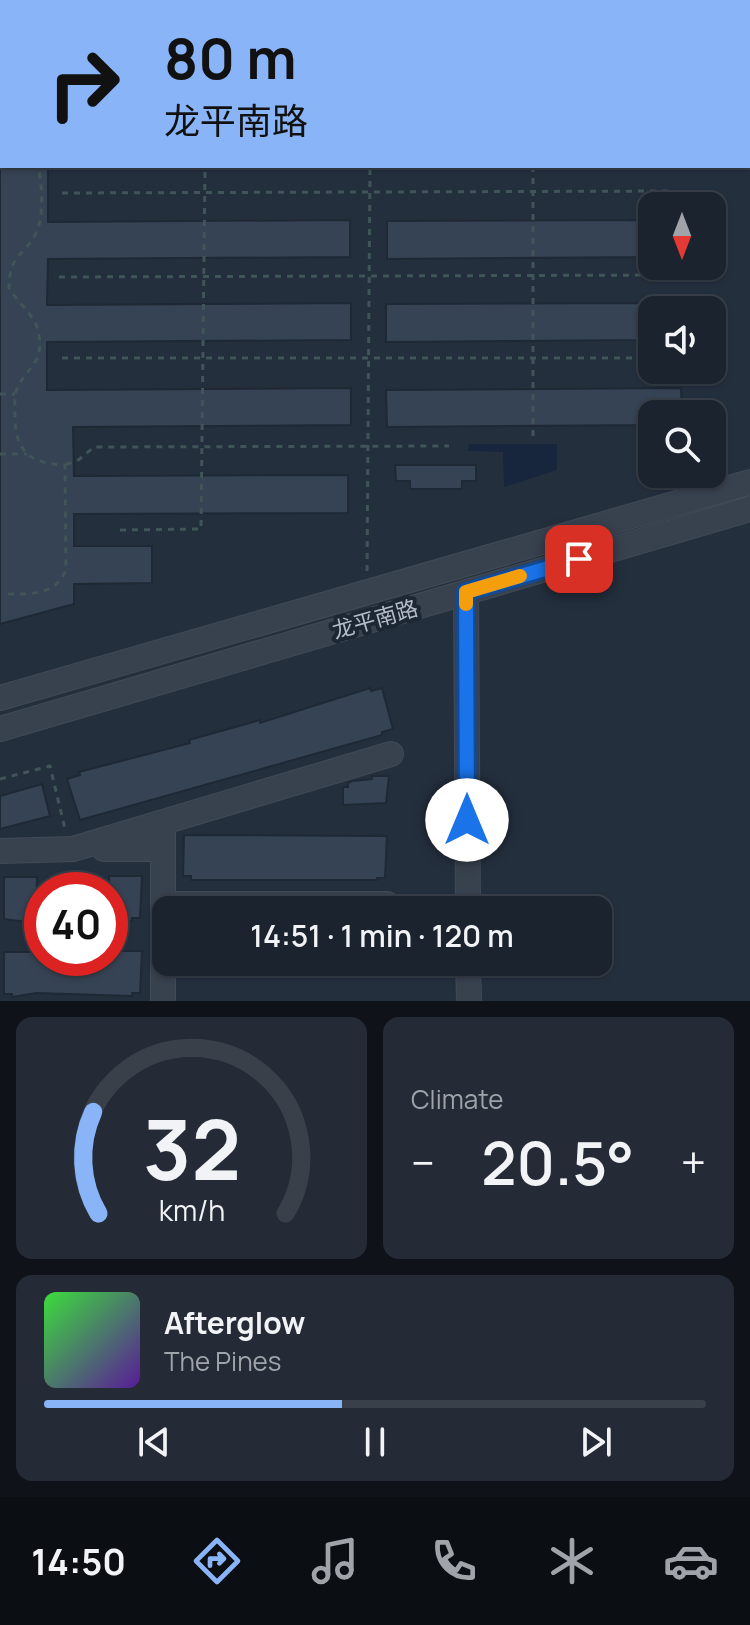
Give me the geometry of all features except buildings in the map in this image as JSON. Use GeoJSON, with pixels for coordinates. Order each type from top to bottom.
{"type":"FeatureCollection","features":[{"type":"Feature","properties":{"kind":"street","name":"龙平南路"},"geometry":{"type":"LineString","coordinates":[[0,698],[750,482]]}},
{"type":"Feature","properties":{"kind":"street","name":"龙平南路"},"geometry":{"type":"LineString","coordinates":[[0,729],[750,509]]}},
{"type":"Feature","properties":{"kind":"street"},"geometry":{"type":"LineString","coordinates":[[466,592],[468,896]]}},
{"type":"Feature","properties":{"kind":"street"},"geometry":{"type":"LineString","coordinates":[[72,849],[391,754]]}},
{"type":"Feature","properties":{"kind":"street"},"geometry":{"type":"LineString","coordinates":[[163,823],[163,896]]}},
{"type":"Feature","properties":{"kind":"street"},"geometry":{"type":"LineString","coordinates":[[0,851],[163,849]]}},
{"type":"Feature","properties":{"kind":"street"},"geometry":{"type":"LineString","coordinates":[[163,976],[163,1001]]}},
{"type":"Feature","properties":{"kind":"street"},"geometry":{"type":"LineString","coordinates":[[468,976],[469,1001]]}},
{"type":"Feature","properties":{"kind":"path"},"geometry":{"type":"LineString","coordinates":[[38,168],[40,219],[37,231],[16,256],[9,274],[9,288],[34,319],[39,334],[36,365],[20,382],[15,394],[15,432],[18,445],[27,454],[40,461],[65,465],[76,462],[94,447],[449,446]]}},
{"type":"Feature","properties":{"kind":"path"},"geometry":{"type":"LineString","coordinates":[[120,530],[201,529],[205,168]]}},
{"type":"Feature","properties":{"kind":"path"},"geometry":{"type":"LineString","coordinates":[[367,579],[370,168]]}},
{"type":"Feature","properties":{"kind":"path"},"geometry":{"type":"LineString","coordinates":[[533,168],[533,438]]}},
{"type":"Feature","properties":{"kind":"path"},"geometry":{"type":"LineString","coordinates":[[62,193],[673,191]]}},
{"type":"Feature","properties":{"kind":"path"},"geometry":{"type":"LineString","coordinates":[[59,277],[638,275]]}},
{"type":"Feature","properties":{"kind":"path"},"geometry":{"type":"LineString","coordinates":[[62,358],[638,358]]}},
{"type":"Feature","properties":{"kind":"path"},"geometry":{"type":"LineString","coordinates":[[0,394],[15,394]]}},
{"type":"Feature","properties":{"kind":"path"},"geometry":{"type":"LineString","coordinates":[[0,454],[27,454]]}},
{"type":"Feature","properties":{"kind":"path"},"geometry":{"type":"LineString","coordinates":[[8,594],[42,592],[62,581],[66,569],[65,465]]}},
{"type":"Feature","properties":{"kind":"path"},"geometry":{"type":"LineString","coordinates":[[0,779],[50,766],[72,849]]}},
{"type":"Feature","properties":{"kind":"water"},"geometry":{"type":"Polygon","coordinates":[[[469,444],[557,444],[557,470],[504,487],[503,452],[468,451],[469,444]]]}},
{"type":"Feature","properties":{"kind":"slow traffic"},"geometry":{"type":"LineString","coordinates":[[466,604],[466,592],[520,576]]}},
{"type":"Feature","properties":{"kind":"route"},"geometry":{"type":"LineString","coordinates":[[467,820],[466,592],[579,559]]}}]}
